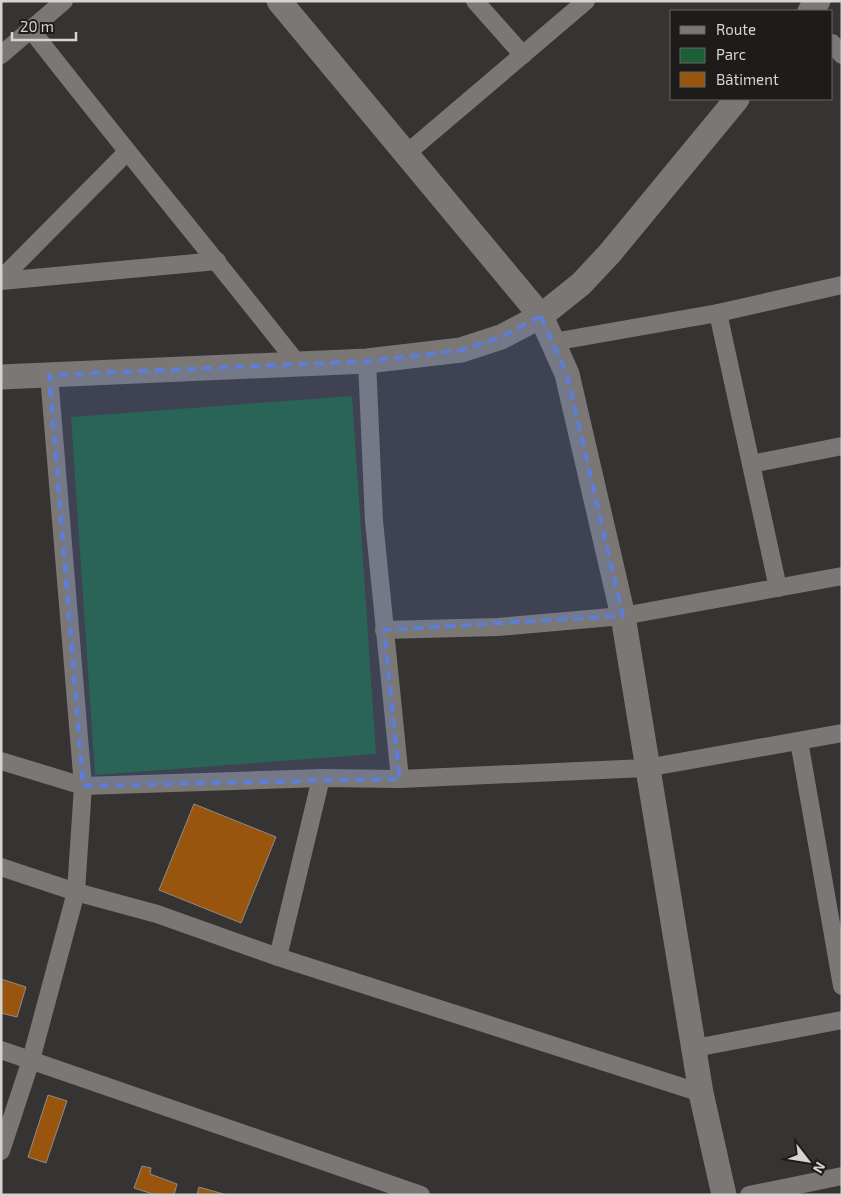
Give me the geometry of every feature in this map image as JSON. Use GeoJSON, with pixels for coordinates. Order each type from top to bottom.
{"type":"FeatureCollection","features":[{"type":"Feature","properties":{"kind":"main road"},"geometry":{"type":"LineString","coordinates":[[279,1],[541,316],[567,374],[622,616],[701,1093],[724,1195]]}},
{"type":"Feature","properties":{"kind":"main road"},"geometry":{"type":"LineString","coordinates":[[809,10],[818,1]]}},
{"type":"Feature","properties":{"kind":"main road"},"geometry":{"type":"LineString","coordinates":[[1,377],[367,361],[461,350],[501,337],[541,316],[581,284],[610,253],[736,100]]}},
{"type":"Feature","properties":{"kind":"street"},"geometry":{"type":"LineString","coordinates":[[1,55],[32,31],[64,1]]}},
{"type":"Feature","properties":{"kind":"street"},"geometry":{"type":"LineString","coordinates":[[475,1],[523,55]]}},
{"type":"Feature","properties":{"kind":"street"},"geometry":{"type":"LineString","coordinates":[[406,154],[586,1]]}},
{"type":"Feature","properties":{"kind":"street"},"geometry":{"type":"LineString","coordinates":[[797,1],[807,10]]}},
{"type":"Feature","properties":{"kind":"street"},"geometry":{"type":"LineString","coordinates":[[32,31],[298,364]]}},
{"type":"Feature","properties":{"kind":"street"},"geometry":{"type":"LineString","coordinates":[[833,43],[842,55]]}},
{"type":"Feature","properties":{"kind":"street"},"geometry":{"type":"LineString","coordinates":[[1,280],[127,152]]}},
{"type":"Feature","properties":{"kind":"street"},"geometry":{"type":"LineString","coordinates":[[1,280],[217,261]]}},
{"type":"Feature","properties":{"kind":"street"},"geometry":{"type":"LineString","coordinates":[[553,342],[718,313],[842,285]]}},
{"type":"Feature","properties":{"kind":"street"},"geometry":{"type":"LineString","coordinates":[[718,313],[778,588]]}},
{"type":"Feature","properties":{"kind":"street"},"geometry":{"type":"LineString","coordinates":[[367,361],[374,520],[400,779]]}},
{"type":"Feature","properties":{"kind":"street"},"geometry":{"type":"LineString","coordinates":[[1,1151],[31,1060],[76,892],[83,786],[49,375]]}},
{"type":"Feature","properties":{"kind":"street"},"geometry":{"type":"LineString","coordinates":[[751,464],[841,451]]}},
{"type":"Feature","properties":{"kind":"street"},"geometry":{"type":"LineString","coordinates":[[384,630],[498,627],[622,616],[842,576]]}},
{"type":"Feature","properties":{"kind":"street"},"geometry":{"type":"LineString","coordinates":[[1,761],[83,786],[321,778],[400,779],[646,768],[842,733]]}},
{"type":"Feature","properties":{"kind":"street"},"geometry":{"type":"LineString","coordinates":[[799,741],[834,900],[842,986]]}},
{"type":"Feature","properties":{"kind":"street"},"geometry":{"type":"LineString","coordinates":[[278,956],[321,778]]}},
{"type":"Feature","properties":{"kind":"street"},"geometry":{"type":"LineString","coordinates":[[1,867],[76,892],[157,914],[278,956],[701,1093]]}},
{"type":"Feature","properties":{"kind":"street"},"geometry":{"type":"LineString","coordinates":[[695,1048],[842,1020]]}},
{"type":"Feature","properties":{"kind":"street"},"geometry":{"type":"LineString","coordinates":[[1,1050],[421,1195]]}},
{"type":"Feature","properties":{"kind":"street"},"geometry":{"type":"LineString","coordinates":[[749,1195],[842,1176]]}},
{"type":"Feature","properties":{"kind":"highlighted area"},"geometry":{"type":"Polygon","coordinates":[[[541,316],[567,374],[623,616],[384,630],[400,779],[83,786],[49,375],[367,361],[461,350],[501,337],[541,316]]]}},
{"type":"Feature","properties":{"kind":"green space"},"geometry":{"type":"Polygon","coordinates":[[[352,396],[376,754],[95,775],[71,417],[352,396]]]}},
{"type":"Feature","properties":{"kind":"building"},"geometry":{"type":"Polygon","coordinates":[[[194,804],[276,837],[241,923],[159,890],[194,804]]]}},
{"type":"Feature","properties":{"kind":"building"},"geometry":{"type":"Polygon","coordinates":[[[1,979],[26,987],[17,1017],[1,1013],[1,979]]]}},
{"type":"Feature","properties":{"kind":"building"},"geometry":{"type":"Polygon","coordinates":[[[48,1095],[67,1101],[46,1163],[28,1157],[48,1095]]]}},
{"type":"Feature","properties":{"kind":"building"},"geometry":{"type":"Polygon","coordinates":[[[142,1166],[151,1168],[150,1174],[177,1184],[174,1195],[156,1195],[134,1188],[142,1166]]]}},
{"type":"Feature","properties":{"kind":"building"},"geometry":{"type":"Polygon","coordinates":[[[199,1187],[227,1195],[197,1195],[199,1187]]]}}]}
